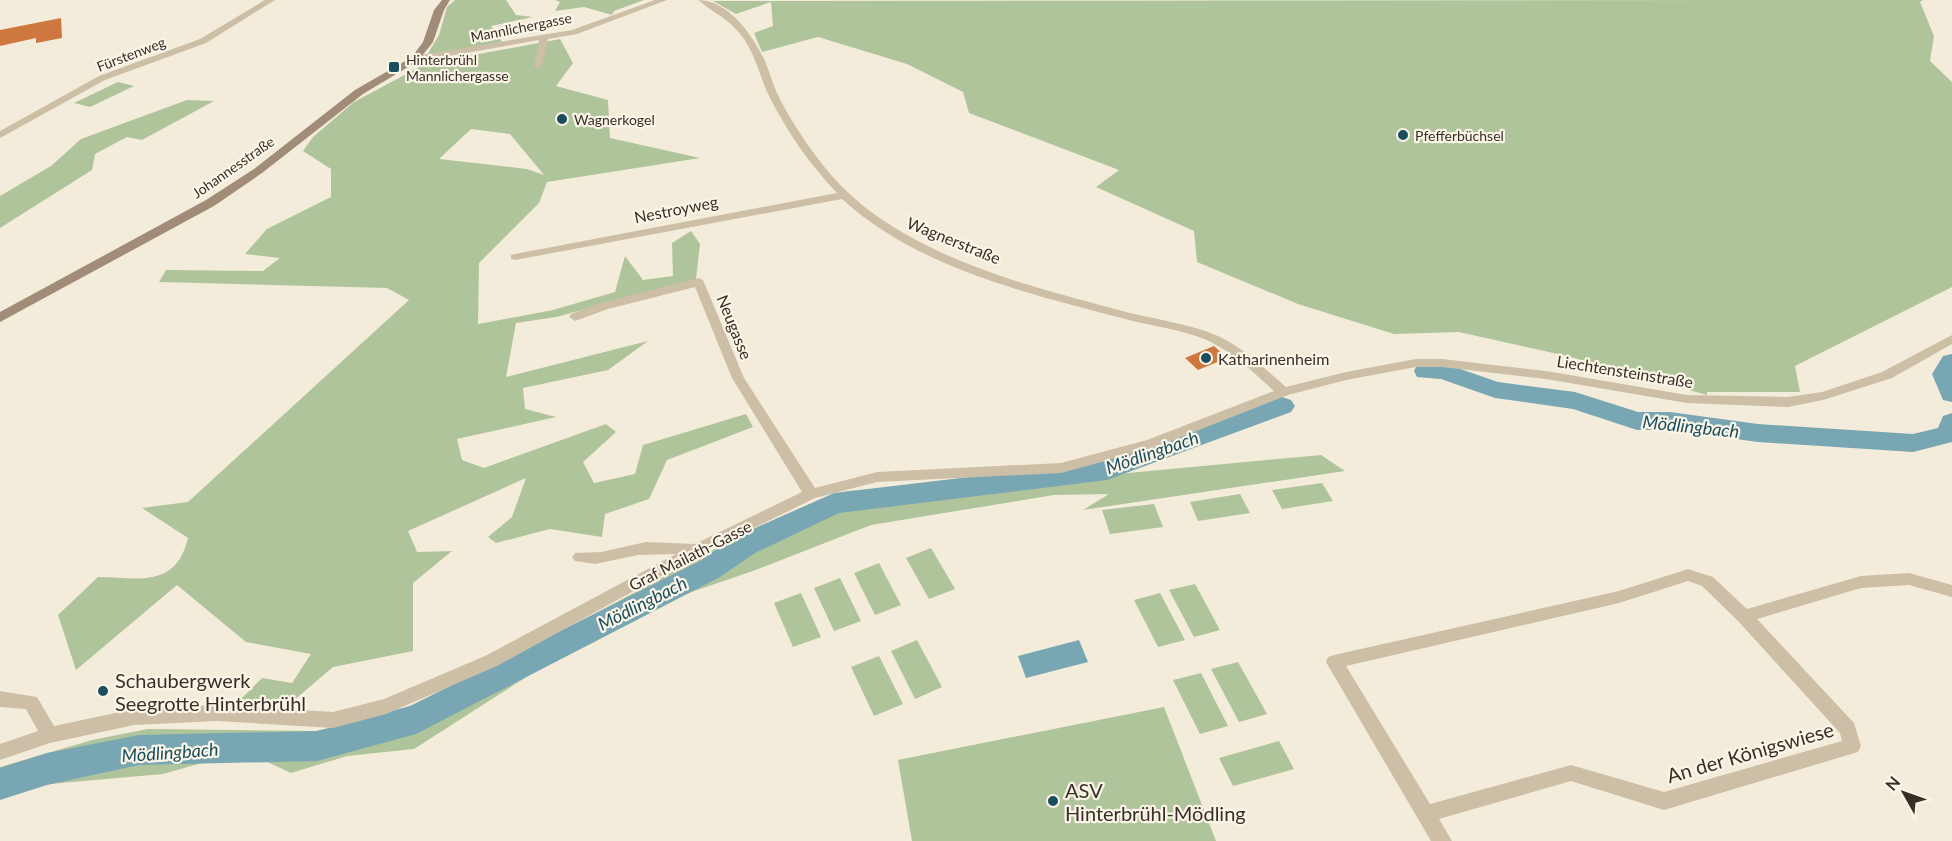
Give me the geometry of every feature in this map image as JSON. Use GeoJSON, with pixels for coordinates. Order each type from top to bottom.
{"type":"FeatureCollection","features":[{"type":"Feature","properties":{"kind":"main road","name":"Johannesstraße"},"geometry":{"type":"LineString","coordinates":[[0,318],[210,203],[258,171],[359,92],[415,59],[428,42],[439,10],[446,0]]}},
{"type":"Feature","properties":{"kind":"street","name":"Fürstenweg"},"geometry":{"type":"LineString","coordinates":[[0,135],[102,78],[203,41],[271,0]]}},
{"type":"Feature","properties":{"kind":"street","name":"Mannlichergasse"},"geometry":{"type":"LineString","coordinates":[[415,59],[544,39],[595,25],[663,0]]}},
{"type":"Feature","properties":{"kind":"street","name":"Wagnerstraße"},"geometry":{"type":"LineString","coordinates":[[702,0],[735,21],[760,60],[774,97],[819,168],[844,195],[895,233],[953,260],[1101,308],[1212,338],[1233,350],[1284,392]]}},
{"type":"Feature","properties":{"kind":"street"},"geometry":{"type":"LineString","coordinates":[[537,66],[544,39]]}},
{"type":"Feature","properties":{"kind":"street","name":"Nestroyweg"},"geometry":{"type":"LineString","coordinates":[[515,257],[844,195]]}},
{"type":"Feature","properties":{"kind":"street","name":"Neugasse"},"geometry":{"type":"LineString","coordinates":[[575,317],[604,306],[699,282],[738,378],[811,494]]}},
{"type":"Feature","properties":{"kind":"street","name":"Liechtensteinstraße"},"geometry":{"type":"LineString","coordinates":[[1284,392],[1397,365],[1442,363],[1546,375],[1687,399],[1788,402],[1823,396],[1887,375],[1952,339]]}},
{"type":"Feature","properties":{"kind":"street","name":"Graf Mailath-Gasse"},"geometry":{"type":"LineString","coordinates":[[0,752],[50,735],[135,717],[217,713],[333,720],[386,706],[491,660],[696,550],[811,494],[877,477],[1061,468],[1151,444],[1284,392]]}},
{"type":"Feature","properties":{"kind":"street"},"geometry":{"type":"LineString","coordinates":[[580,556],[598,560],[629,550],[673,546],[696,550]]}},
{"type":"Feature","properties":{"kind":"street","name":"An der Königswiese"},"geometry":{"type":"LineString","coordinates":[[1426,814],[1572,773],[1664,801],[1852,746],[1848,729],[1744,616],[1707,581],[1688,575],[1619,597],[1334,662],[1442,841]]}},
{"type":"Feature","properties":{"kind":"street"},"geometry":{"type":"LineString","coordinates":[[1744,616],[1861,582],[1909,579],[1952,591]]}},
{"type":"Feature","properties":{"kind":"street"},"geometry":{"type":"LineString","coordinates":[[0,699],[31,702],[50,735]]}},
{"type":"Feature","properties":{"kind":"green space"},"geometry":{"type":"Polygon","coordinates":[[[455,0],[506,0],[516,15],[533,17],[491,26],[502,42],[427,55],[439,35],[447,7],[455,0]]]}},
{"type":"Feature","properties":{"kind":"green space"},"geometry":{"type":"Polygon","coordinates":[[[555,0],[644,0],[614,11],[612,15],[584,7],[555,11],[560,2],[555,0]]]}},
{"type":"Feature","properties":{"kind":"green space"},"geometry":{"type":"Polygon","coordinates":[[[1923,0],[1920,2],[1934,36],[1930,61],[1952,82],[1952,287],[1795,366],[1800,392],[1707,392],[1707,395],[1567,356],[1459,332],[1394,334],[1298,304],[1197,262],[1194,231],[1096,187],[1119,170],[969,113],[963,92],[907,64],[818,37],[762,52],[754,33],[773,26],[771,2],[736,14],[713,1],[1923,0]]]}},
{"type":"Feature","properties":{"kind":"green space"},"geometry":{"type":"Polygon","coordinates":[[[560,39],[573,63],[556,86],[608,100],[610,138],[700,158],[547,182],[539,203],[479,263],[478,324],[553,310],[615,292],[625,256],[643,280],[673,276],[672,243],[691,231],[700,244],[696,279],[556,317],[516,323],[506,377],[648,341],[608,370],[523,388],[525,409],[556,417],[457,439],[462,460],[484,468],[606,424],[616,432],[583,462],[594,483],[635,474],[643,445],[746,414],[753,427],[667,460],[649,499],[605,514],[602,537],[550,529],[496,543],[488,537],[512,517],[526,478],[408,531],[417,552],[452,551],[413,583],[413,651],[333,667],[293,701],[239,701],[262,678],[292,683],[311,654],[246,642],[177,585],[76,670],[58,615],[98,577],[154,577],[165,573],[175,565],[182,554],[188,538],[142,508],[188,502],[409,300],[387,288],[159,282],[166,270],[263,271],[280,258],[245,254],[267,229],[331,197],[331,169],[303,151],[313,137],[354,102],[425,64],[560,39]],[[471,129],[439,159],[527,169],[544,175],[510,134],[471,129]]]}},
{"type":"Feature","properties":{"kind":"green space"},"geometry":{"type":"Polygon","coordinates":[[[118,82],[134,86],[90,107],[74,103],[118,82]]]}},
{"type":"Feature","properties":{"kind":"green space"},"geometry":{"type":"Polygon","coordinates":[[[187,100],[214,101],[142,140],[127,137],[95,154],[92,170],[0,228],[0,196],[51,166],[81,139],[187,100]]]}},
{"type":"Feature","properties":{"kind":"green space"},"geometry":{"type":"Polygon","coordinates":[[[1321,455],[1345,471],[1083,510],[1109,494],[1054,495],[871,525],[753,571],[665,601],[531,674],[414,749],[347,756],[291,773],[244,751],[163,774],[16,787],[0,793],[0,767],[92,740],[148,729],[316,731],[388,718],[481,675],[743,534],[847,491],[1096,476],[1321,455]]]}},
{"type":"Feature","properties":{"kind":"green space"},"geometry":{"type":"Polygon","coordinates":[[[1322,483],[1333,501],[1282,509],[1272,490],[1322,483]]]}},
{"type":"Feature","properties":{"kind":"green space"},"geometry":{"type":"Polygon","coordinates":[[[1240,494],[1250,513],[1198,521],[1190,502],[1240,494]]]}},
{"type":"Feature","properties":{"kind":"green space"},"geometry":{"type":"Polygon","coordinates":[[[1154,504],[1163,527],[1110,534],[1102,510],[1154,504]]]}},
{"type":"Feature","properties":{"kind":"green space"},"geometry":{"type":"Polygon","coordinates":[[[931,548],[955,589],[929,599],[906,558],[931,548]]]}},
{"type":"Feature","properties":{"kind":"green space"},"geometry":{"type":"Polygon","coordinates":[[[879,563],[901,605],[875,615],[854,573],[879,563]]]}},
{"type":"Feature","properties":{"kind":"green space"},"geometry":{"type":"Polygon","coordinates":[[[840,578],[861,621],[834,631],[814,588],[840,578]]]}},
{"type":"Feature","properties":{"kind":"green space"},"geometry":{"type":"Polygon","coordinates":[[[1195,584],[1220,630],[1194,637],[1169,590],[1195,584]]]}},
{"type":"Feature","properties":{"kind":"green space"},"geometry":{"type":"Polygon","coordinates":[[[801,593],[821,637],[793,647],[774,603],[801,593]]]}},
{"type":"Feature","properties":{"kind":"green space"},"geometry":{"type":"Polygon","coordinates":[[[1160,593],[1185,640],[1158,647],[1134,600],[1160,593]]]}},
{"type":"Feature","properties":{"kind":"green space"},"geometry":{"type":"Polygon","coordinates":[[[917,640],[942,687],[915,699],[891,651],[917,640]]]}},
{"type":"Feature","properties":{"kind":"green space"},"geometry":{"type":"Polygon","coordinates":[[[879,656],[903,704],[874,716],[851,667],[879,656]]]}},
{"type":"Feature","properties":{"kind":"green space"},"geometry":{"type":"Polygon","coordinates":[[[1238,662],[1267,714],[1239,722],[1211,669],[1238,662]]]}},
{"type":"Feature","properties":{"kind":"green space"},"geometry":{"type":"Polygon","coordinates":[[[1201,673],[1228,726],[1200,734],[1173,680],[1201,673]]]}},
{"type":"Feature","properties":{"kind":"green space","name":"ASV Hinterbrühl-Mödling"},"geometry":{"type":"Polygon","coordinates":[[[1164,707],[1216,841],[912,841],[898,760],[1164,707]]]}},
{"type":"Feature","properties":{"kind":"green space"},"geometry":{"type":"Polygon","coordinates":[[[1279,741],[1294,769],[1233,786],[1219,758],[1279,741]]]}},
{"type":"Feature","properties":{"kind":"water"},"geometry":{"type":"Polygon","coordinates":[[[1079,640],[1088,662],[1026,678],[1018,656],[1079,640]]]}},
{"type":"Feature","properties":{"kind":"building"},"geometry":{"type":"Polygon","coordinates":[[[61,18],[62,38],[36,43],[36,38],[0,46],[0,30],[61,18]]]}},
{"type":"Feature","properties":{"kind":"building","name":"Katharinenheim"},"geometry":{"type":"Polygon","coordinates":[[[1214,346],[1227,358],[1198,370],[1185,358],[1214,346]]]}},
{"type":"Feature","properties":{"kind":"waterway","name":"Mödlingbach"},"geometry":{"type":"LineString","coordinates":[[1952,362],[1944,374],[1952,394]]}},
{"type":"Feature","properties":{"kind":"waterway","name":"Mödlingbach"},"geometry":{"type":"LineString","coordinates":[[1426,371],[1443,371],[1495,390],[1575,401],[1637,421],[1670,421],[1758,433],[1913,443],[1949,434],[1952,422]]}},
{"type":"Feature","properties":{"kind":"waterway","name":"Mödlingbach"},"geometry":{"type":"LineString","coordinates":[[0,784],[47,769],[139,750],[317,746],[416,719],[710,569],[745,545],[834,503],[1107,470],[1282,406]]}},
{"type":"Feature","properties":{"kind":"place","name":"Hinterbrühl Mannlichergasse"},"geometry":{"type":"Point","coordinates":[394,67]}},
{"type":"Feature","properties":{"kind":"place","name":"Wagnerkogel"},"geometry":{"type":"Point","coordinates":[562,119]}},
{"type":"Feature","properties":{"kind":"place","name":"Pfefferbüchsel"},"geometry":{"type":"Point","coordinates":[1403,135]}},
{"type":"Feature","properties":{"kind":"place","name":"Katharinenheim"},"geometry":{"type":"Point","coordinates":[1206,358]}},
{"type":"Feature","properties":{"kind":"place","name":"Schaubergwerk Seegrotte Hinterbrühl"},"geometry":{"type":"Point","coordinates":[103,691]}},
{"type":"Feature","properties":{"kind":"place","name":"ASV Hinterbrühl-Mödling"},"geometry":{"type":"Point","coordinates":[1053,801]}}]}
